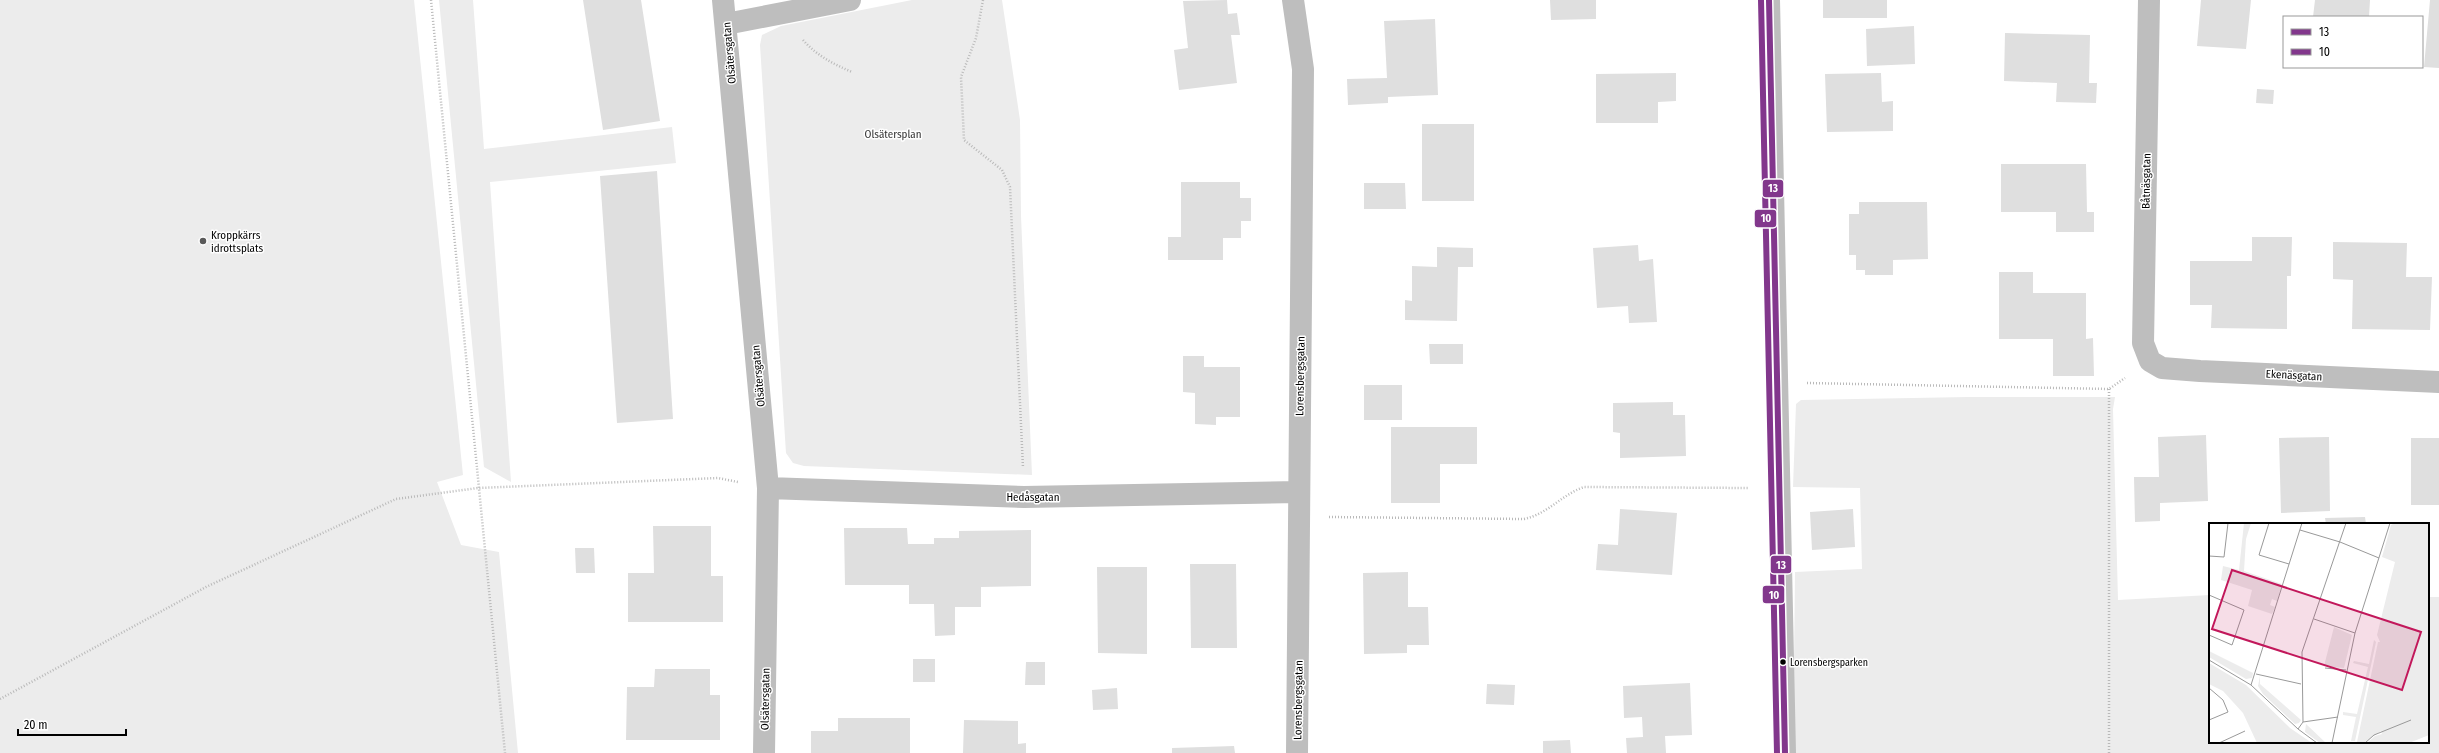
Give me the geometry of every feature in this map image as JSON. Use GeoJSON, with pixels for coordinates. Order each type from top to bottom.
{"type":"FeatureCollection","features":[{"type":"Feature","properties":{"kind":"street","name":"Olsätersgatan"},"geometry":{"type":"LineString","coordinates":[[723,0],[768,488],[764,753]]}},
{"type":"Feature","properties":{"kind":"street"},"geometry":{"type":"LineString","coordinates":[[726,24],[850,0]]}},
{"type":"Feature","properties":{"kind":"street","name":"Lorensbergsgatan"},"geometry":{"type":"LineString","coordinates":[[1293,0],[1303,69],[1298,492],[1300,517],[1297,753]]}},
{"type":"Feature","properties":{"kind":"street"},"geometry":{"type":"LineString","coordinates":[[1769,0],[1779,383],[1779,489],[1786,753]]}},
{"type":"Feature","properties":{"kind":"street","name":"Båtnäsgatan"},"geometry":{"type":"LineString","coordinates":[[2149,0],[2143,343],[2150,361]]}},
{"type":"Feature","properties":{"kind":"street","name":"Ekenäsgatan"},"geometry":{"type":"LineString","coordinates":[[2150,361],[2162,368],[2200,371],[2439,382]]}},
{"type":"Feature","properties":{"kind":"street","name":"Hedåsgatan"},"geometry":{"type":"LineString","coordinates":[[768,488],[1024,498],[1298,492]]}},
{"type":"Feature","properties":{"kind":"path"},"geometry":{"type":"LineString","coordinates":[[431,0],[505,753]]}},
{"type":"Feature","properties":{"kind":"path"},"geometry":{"type":"LineString","coordinates":[[983,0],[976,38],[961,77],[964,140],[1002,170],[1010,187],[1024,498]]}},
{"type":"Feature","properties":{"kind":"path"},"geometry":{"type":"LineString","coordinates":[[785,13],[811,50],[852,72]]}},
{"type":"Feature","properties":{"kind":"path"},"geometry":{"type":"LineString","coordinates":[[1779,383],[2109,389],[2150,361]]}},
{"type":"Feature","properties":{"kind":"path"},"geometry":{"type":"LineString","coordinates":[[2109,389],[2109,753]]}},
{"type":"Feature","properties":{"kind":"path"},"geometry":{"type":"LineString","coordinates":[[0,700],[206,587],[396,499],[478,488],[718,478],[768,488]]}},
{"type":"Feature","properties":{"kind":"path"},"geometry":{"type":"LineString","coordinates":[[1300,517],[1524,519],[1542,514],[1572,491],[1584,487],[1779,489]]}},
{"type":"Feature","properties":{"kind":"green space","name":"Kroppkärrs idrottsplats"},"geometry":{"type":"Polygon","coordinates":[[[0,0],[414,0],[463,475],[437,482],[461,545],[499,552],[518,753],[0,753],[0,0]]]}},
{"type":"Feature","properties":{"kind":"green space"},"geometry":{"type":"Polygon","coordinates":[[[439,0],[473,0],[484,149],[672,127],[676,163],[490,182],[511,482],[484,467],[439,0]]]}},
{"type":"Feature","properties":{"kind":"green space","name":"Olsätersplan"},"geometry":{"type":"Polygon","coordinates":[[[912,0],[1002,0],[1020,120],[1021,216],[1032,475],[804,466],[793,463],[786,453],[760,45],[762,35],[781,26],[912,0]]]}},
{"type":"Feature","properties":{"kind":"green space","name":"Lorensbergsparken"},"geometry":{"type":"Polygon","coordinates":[[[1968,397],[2115,397],[2113,409],[2118,600],[2209,595],[2209,743],[2429,743],[2429,597],[2439,597],[2439,753],[1793,753],[1795,572],[1862,569],[1860,488],[1793,487],[1796,404],[1801,400],[1968,397]]]}},
{"type":"Feature","properties":{"kind":"building"},"geometry":{"type":"Polygon","coordinates":[[[583,0],[641,0],[660,121],[603,130],[583,0]]]}},
{"type":"Feature","properties":{"kind":"building"},"geometry":{"type":"Polygon","coordinates":[[[1227,0],[1228,14],[1237,13],[1240,35],[1231,35],[1237,83],[1179,90],[1174,50],[1188,48],[1183,1],[1227,0]]]}},
{"type":"Feature","properties":{"kind":"building"},"geometry":{"type":"Polygon","coordinates":[[[1550,0],[1596,0],[1596,19],[1551,20],[1550,0]]]}},
{"type":"Feature","properties":{"kind":"building"},"geometry":{"type":"Polygon","coordinates":[[[1823,0],[1887,0],[1887,18],[1823,18],[1823,0]]]}},
{"type":"Feature","properties":{"kind":"building"},"geometry":{"type":"Polygon","coordinates":[[[2201,0],[2251,0],[2246,49],[2197,46],[2201,0]]]}},
{"type":"Feature","properties":{"kind":"building"},"geometry":{"type":"Polygon","coordinates":[[[2315,0],[2370,0],[2369,16],[2313,16],[2315,0]]]}},
{"type":"Feature","properties":{"kind":"building"},"geometry":{"type":"Polygon","coordinates":[[[2430,0],[2439,0],[2439,68],[2424,67],[2430,0]]]}},
{"type":"Feature","properties":{"kind":"building"},"geometry":{"type":"Polygon","coordinates":[[[1435,19],[1438,95],[1388,97],[1388,103],[1348,105],[1347,79],[1387,78],[1384,21],[1435,19]]]}},
{"type":"Feature","properties":{"kind":"building"},"geometry":{"type":"Polygon","coordinates":[[[1914,26],[1915,64],[1867,66],[1866,29],[1914,26]]]}},
{"type":"Feature","properties":{"kind":"building"},"geometry":{"type":"Polygon","coordinates":[[[2005,33],[2090,35],[2089,83],[2097,83],[2096,103],[2056,102],[2057,83],[2004,81],[2005,33]]]}},
{"type":"Feature","properties":{"kind":"building"},"geometry":{"type":"Polygon","coordinates":[[[1676,73],[1676,101],[1658,102],[1658,123],[1596,123],[1596,74],[1676,73]]]}},
{"type":"Feature","properties":{"kind":"building"},"geometry":{"type":"Polygon","coordinates":[[[1881,73],[1882,102],[1893,101],[1893,131],[1827,132],[1825,74],[1881,73]]]}},
{"type":"Feature","properties":{"kind":"building"},"geometry":{"type":"Polygon","coordinates":[[[2257,89],[2274,90],[2273,104],[2256,103],[2257,89]]]}},
{"type":"Feature","properties":{"kind":"building"},"geometry":{"type":"Polygon","coordinates":[[[1422,124],[1474,124],[1474,201],[1422,201],[1422,124]]]}},
{"type":"Feature","properties":{"kind":"building"},"geometry":{"type":"Polygon","coordinates":[[[2001,164],[2086,164],[2087,212],[2094,212],[2094,232],[2056,232],[2056,212],[2001,212],[2001,164]]]}},
{"type":"Feature","properties":{"kind":"building"},"geometry":{"type":"Polygon","coordinates":[[[657,171],[673,419],[617,423],[600,176],[657,171]]]}},
{"type":"Feature","properties":{"kind":"building"},"geometry":{"type":"Polygon","coordinates":[[[1181,182],[1240,182],[1240,198],[1251,198],[1251,221],[1241,221],[1241,238],[1223,238],[1223,260],[1168,260],[1168,237],[1181,237],[1181,182]]]}},
{"type":"Feature","properties":{"kind":"building"},"geometry":{"type":"Polygon","coordinates":[[[1364,183],[1405,183],[1406,209],[1364,209],[1364,183]]]}},
{"type":"Feature","properties":{"kind":"building"},"geometry":{"type":"Polygon","coordinates":[[[1859,202],[1927,202],[1928,259],[1893,260],[1893,275],[1865,275],[1865,270],[1856,270],[1856,255],[1849,255],[1849,214],[1859,214],[1859,202]]]}},
{"type":"Feature","properties":{"kind":"building"},"geometry":{"type":"Polygon","coordinates":[[[2252,237],[2292,237],[2291,276],[2287,276],[2287,329],[2211,328],[2212,305],[2190,305],[2190,261],[2252,261],[2252,237]]]}},
{"type":"Feature","properties":{"kind":"building"},"geometry":{"type":"Polygon","coordinates":[[[2333,242],[2407,243],[2406,277],[2432,277],[2430,330],[2352,329],[2353,280],[2333,279],[2333,242]]]}},
{"type":"Feature","properties":{"kind":"building"},"geometry":{"type":"Polygon","coordinates":[[[1638,245],[1639,261],[1653,259],[1657,322],[1629,323],[1628,306],[1597,308],[1593,248],[1638,245]]]}},
{"type":"Feature","properties":{"kind":"building"},"geometry":{"type":"Polygon","coordinates":[[[1437,247],[1473,248],[1473,267],[1458,267],[1457,321],[1405,320],[1405,300],[1412,301],[1412,266],[1437,267],[1437,247]]]}},
{"type":"Feature","properties":{"kind":"building"},"geometry":{"type":"Polygon","coordinates":[[[1999,272],[2033,272],[2033,293],[2086,293],[2086,339],[2093,338],[2094,376],[2053,376],[2053,339],[1999,339],[1999,272]]]}},
{"type":"Feature","properties":{"kind":"building"},"geometry":{"type":"Polygon","coordinates":[[[1429,344],[1463,344],[1463,364],[1430,364],[1429,344]]]}},
{"type":"Feature","properties":{"kind":"building"},"geometry":{"type":"Polygon","coordinates":[[[1183,356],[1204,356],[1204,367],[1240,367],[1240,417],[1216,417],[1216,425],[1195,424],[1195,393],[1183,392],[1183,356]]]}},
{"type":"Feature","properties":{"kind":"building"},"geometry":{"type":"Polygon","coordinates":[[[1364,385],[1402,385],[1402,420],[1364,420],[1364,385]]]}},
{"type":"Feature","properties":{"kind":"building"},"geometry":{"type":"Polygon","coordinates":[[[1673,402],[1673,415],[1685,415],[1686,456],[1620,458],[1620,433],[1613,432],[1613,403],[1673,402]]]}},
{"type":"Feature","properties":{"kind":"building"},"geometry":{"type":"Polygon","coordinates":[[[1391,427],[1477,427],[1477,464],[1440,464],[1440,503],[1391,503],[1391,427]]]}},
{"type":"Feature","properties":{"kind":"building"},"geometry":{"type":"Polygon","coordinates":[[[2206,435],[2208,501],[2160,503],[2160,521],[2135,522],[2134,477],[2159,477],[2158,437],[2206,435]]]}},
{"type":"Feature","properties":{"kind":"building"},"geometry":{"type":"Polygon","coordinates":[[[2329,437],[2330,511],[2281,513],[2279,438],[2329,437]]]}},
{"type":"Feature","properties":{"kind":"building"},"geometry":{"type":"Polygon","coordinates":[[[2411,438],[2439,438],[2439,505],[2411,505],[2411,438]]]}},
{"type":"Feature","properties":{"kind":"building"},"geometry":{"type":"Polygon","coordinates":[[[1620,509],[1677,513],[1672,575],[1596,570],[1598,544],[1618,545],[1620,509]]]}},
{"type":"Feature","properties":{"kind":"building"},"geometry":{"type":"Polygon","coordinates":[[[1853,509],[1855,547],[1812,550],[1810,512],[1853,509]]]}},
{"type":"Feature","properties":{"kind":"building"},"geometry":{"type":"Polygon","coordinates":[[[2365,517],[2366,523],[2326,523],[2325,518],[2365,517]]]}},
{"type":"Feature","properties":{"kind":"building"},"geometry":{"type":"Polygon","coordinates":[[[653,526],[711,526],[711,576],[723,576],[723,622],[628,622],[628,573],[654,573],[653,526]]]}},
{"type":"Feature","properties":{"kind":"building"},"geometry":{"type":"Polygon","coordinates":[[[844,528],[907,528],[908,544],[934,544],[934,538],[959,538],[959,531],[1031,530],[1031,586],[981,587],[981,607],[955,607],[955,635],[935,636],[934,604],[909,604],[909,585],[845,585],[844,528]]]}},
{"type":"Feature","properties":{"kind":"building"},"geometry":{"type":"Polygon","coordinates":[[[575,548],[594,548],[595,573],[576,573],[575,548]]]}},
{"type":"Feature","properties":{"kind":"building"},"geometry":{"type":"Polygon","coordinates":[[[1190,564],[1236,564],[1237,648],[1191,648],[1190,564]]]}},
{"type":"Feature","properties":{"kind":"building"},"geometry":{"type":"Polygon","coordinates":[[[1097,567],[1147,567],[1147,654],[1098,653],[1097,567]]]}},
{"type":"Feature","properties":{"kind":"building"},"geometry":{"type":"Polygon","coordinates":[[[1408,572],[1408,607],[1428,607],[1429,645],[1407,645],[1407,653],[1364,654],[1363,573],[1408,572]]]}},
{"type":"Feature","properties":{"kind":"building"},"geometry":{"type":"Polygon","coordinates":[[[913,659],[935,659],[935,682],[913,682],[913,659]]]}},
{"type":"Feature","properties":{"kind":"building"},"geometry":{"type":"Polygon","coordinates":[[[1026,662],[1045,662],[1045,685],[1025,685],[1026,662]]]}},
{"type":"Feature","properties":{"kind":"building"},"geometry":{"type":"Polygon","coordinates":[[[655,669],[710,669],[710,695],[720,695],[720,740],[626,740],[627,687],[654,687],[655,669]]]}},
{"type":"Feature","properties":{"kind":"building"},"geometry":{"type":"Polygon","coordinates":[[[1690,683],[1692,735],[1665,736],[1666,753],[1627,753],[1626,738],[1643,737],[1642,717],[1624,718],[1623,686],[1690,683]]]}},
{"type":"Feature","properties":{"kind":"building"},"geometry":{"type":"Polygon","coordinates":[[[1487,684],[1515,685],[1514,705],[1486,704],[1487,684]]]}},
{"type":"Feature","properties":{"kind":"building"},"geometry":{"type":"Polygon","coordinates":[[[1117,688],[1118,709],[1093,710],[1092,690],[1117,688]]]}},
{"type":"Feature","properties":{"kind":"building"},"geometry":{"type":"Polygon","coordinates":[[[838,718],[910,718],[910,753],[811,753],[811,731],[838,731],[838,718]]]}},
{"type":"Feature","properties":{"kind":"building"},"geometry":{"type":"Polygon","coordinates":[[[964,720],[1018,721],[1018,744],[1026,743],[1026,753],[963,753],[964,720]]]}},
{"type":"Feature","properties":{"kind":"building"},"geometry":{"type":"Polygon","coordinates":[[[1570,740],[1571,753],[1543,753],[1543,741],[1570,740]]]}},
{"type":"Feature","properties":{"kind":"building"},"geometry":{"type":"Polygon","coordinates":[[[1234,746],[1235,753],[1172,753],[1172,748],[1234,746]]]}},
{"type":"Feature","properties":{"kind":"transit line","name":"10"},"geometry":{"type":"LineString","coordinates":[[1761,0],[1777,753]]}},
{"type":"Feature","properties":{"kind":"transit line","name":"13"},"geometry":{"type":"LineString","coordinates":[[1769,0],[1785,753]]}},
{"type":"Feature","properties":{"kind":"place","name":"Kroppkärrs idrottsplats"},"geometry":{"type":"Point","coordinates":[203,241]}},
{"type":"Feature","properties":{"kind":"place","name":"Lorensbergsparken"},"geometry":{"type":"Point","coordinates":[1783,662]}}]}
